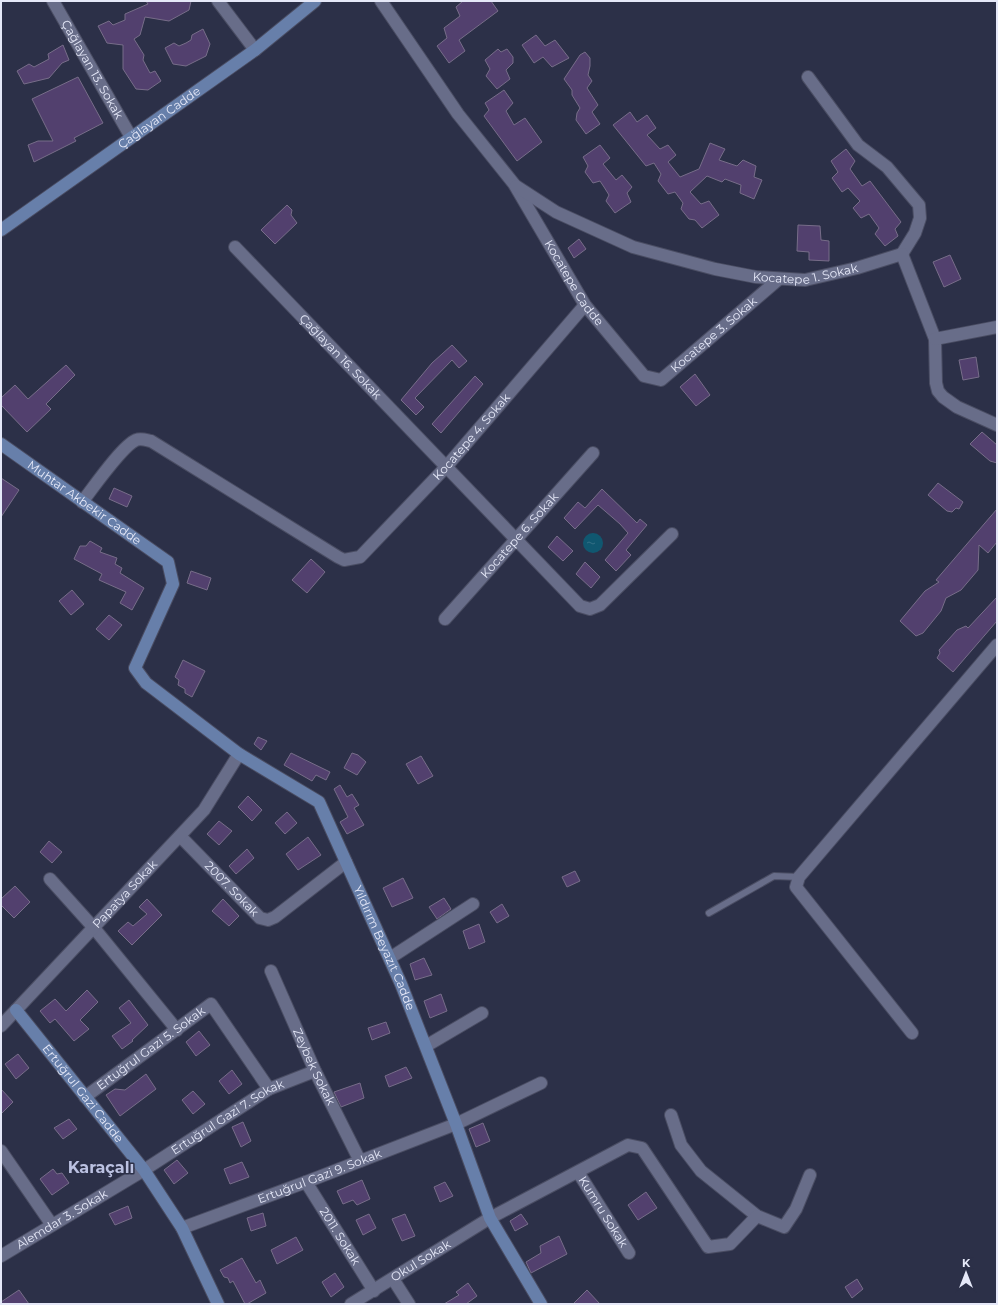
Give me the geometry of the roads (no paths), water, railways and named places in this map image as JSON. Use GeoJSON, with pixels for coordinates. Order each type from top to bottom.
{"type":"FeatureCollection","features":[{"type":"Feature","properties":{"kind":"street","name":"Çağlayan 13. Sokak"},"geometry":{"type":"LineString","coordinates":[[53,1],[131,137]]}},
{"type":"Feature","properties":{"kind":"street"},"geometry":{"type":"LineString","coordinates":[[218,1],[255,50]]}},
{"type":"Feature","properties":{"kind":"street","name":"Çağlayan Cadde"},"geometry":{"type":"LineString","coordinates":[[1,230],[255,50],[315,1]]}},
{"type":"Feature","properties":{"kind":"street"},"geometry":{"type":"LineString","coordinates":[[382,1],[458,114],[514,184]]}},
{"type":"Feature","properties":{"kind":"street"},"geometry":{"type":"LineString","coordinates":[[808,77],[858,145],[887,167],[919,205],[920,218],[915,233],[902,254],[935,338],[936,383],[938,391],[943,397],[958,407],[997,426]]}},
{"type":"Feature","properties":{"kind":"street","name":"Kocatepe 1. Sokak"},"geometry":{"type":"LineString","coordinates":[[514,184],[556,212],[633,247],[715,268],[779,279],[805,280],[826,276],[902,254]]}},
{"type":"Feature","properties":{"kind":"street","name":"Kocatepe Cadde"},"geometry":{"type":"LineString","coordinates":[[514,184],[585,306],[644,376]]}},
{"type":"Feature","properties":{"kind":"street","name":"Çağlayan 16. Sokak"},"geometry":{"type":"LineString","coordinates":[[235,247],[580,606],[590,609],[600,605],[672,534]]}},
{"type":"Feature","properties":{"kind":"street","name":"Kocatepe 3. Sokak"},"geometry":{"type":"LineString","coordinates":[[644,376],[661,380],[779,279]]}},
{"type":"Feature","properties":{"kind":"street","name":"Kocatepe 4. Sokak"},"geometry":{"type":"LineString","coordinates":[[82,502],[130,443],[144,439],[151,441],[338,557],[344,560],[360,557],[446,467],[585,306]]}},
{"type":"Feature","properties":{"kind":"street"},"geometry":{"type":"LineString","coordinates":[[935,338],[997,327]]}},
{"type":"Feature","properties":{"kind":"street","name":"Muhtar Akbekir Cadde"},"geometry":{"type":"LineString","coordinates":[[1,444],[168,562],[173,584],[134,668]]}},
{"type":"Feature","properties":{"kind":"street","name":"Kocatepe 6. Sokak"},"geometry":{"type":"LineString","coordinates":[[445,619],[593,453]]}},
{"type":"Feature","properties":{"kind":"street"},"geometry":{"type":"LineString","coordinates":[[912,1034],[796,887],[799,877],[997,645]]}},
{"type":"Feature","properties":{"kind":"street","name":"Yıldırım Beyazıt Cadde"},"geometry":{"type":"LineString","coordinates":[[134,668],[146,684],[239,754],[319,802],[390,958],[426,1046],[490,1218],[541,1304]]}},
{"type":"Feature","properties":{"kind":"street","name":"Papatya Sokak"},"geometry":{"type":"LineString","coordinates":[[1,1026],[204,810],[239,754]]}},
{"type":"Feature","properties":{"kind":"street","name":"2007. Sokak"},"geometry":{"type":"LineString","coordinates":[[180,836],[260,918],[268,920],[275,917],[346,862]]}},
{"type":"Feature","properties":{"kind":"street"},"geometry":{"type":"LineString","coordinates":[[50,879],[94,928],[177,1030]]}},
{"type":"Feature","properties":{"kind":"street"},"geometry":{"type":"LineString","coordinates":[[390,958],[473,904]]}},
{"type":"Feature","properties":{"kind":"street","name":"Zeybek Sokak"},"geometry":{"type":"LineString","coordinates":[[271,970],[315,1071],[360,1161]]}},
{"type":"Feature","properties":{"kind":"street","name":"Ertuğrul Gazi 5. Sokak"},"geometry":{"type":"LineString","coordinates":[[85,1097],[211,1004],[269,1089]]}},
{"type":"Feature","properties":{"kind":"street","name":"Ertuğrul Gazi Cadde"},"geometry":{"type":"LineString","coordinates":[[16,1010],[144,1170],[182,1228],[218,1304]]}},
{"type":"Feature","properties":{"kind":"street"},"geometry":{"type":"LineString","coordinates":[[426,1046],[482,1013]]}},
{"type":"Feature","properties":{"kind":"street","name":"Ertuğrul Gazi 7. Sokak"},"geometry":{"type":"LineString","coordinates":[[144,1170],[269,1089],[315,1071]]}},
{"type":"Feature","properties":{"kind":"street","name":"Ertuğrul Gazi 9. Sokak"},"geometry":{"type":"LineString","coordinates":[[182,1228],[456,1124],[541,1083]]}},
{"type":"Feature","properties":{"kind":"street"},"geometry":{"type":"LineString","coordinates":[[671,1115],[681,1145],[701,1171],[756,1216],[784,1226],[796,1209],[810,1176]]}},
{"type":"Feature","properties":{"kind":"street","name":"Okul Sokak"},"geometry":{"type":"LineString","coordinates":[[351,1304],[490,1218],[628,1145],[642,1148],[708,1247],[730,1244],[756,1216]]}},
{"type":"Feature","properties":{"kind":"street"},"geometry":{"type":"LineString","coordinates":[[1,1150],[52,1225]]}},
{"type":"Feature","properties":{"kind":"street","name":"Alemdar 3. Sokak"},"geometry":{"type":"LineString","coordinates":[[1,1256],[144,1170]]}},
{"type":"Feature","properties":{"kind":"street","name":"Kumru Sokak"},"geometry":{"type":"LineString","coordinates":[[578,1172],[629,1252]]}},
{"type":"Feature","properties":{"kind":"street","name":"2011. Sokak"},"geometry":{"type":"LineString","coordinates":[[306,1182],[374,1291]]}},
{"type":"Feature","properties":{"kind":"street"},"geometry":{"type":"LineString","coordinates":[[393,1279],[409,1304]]}},
{"type":"Feature","properties":{"kind":"lane"},"geometry":{"type":"LineString","coordinates":[[709,913],[774,876],[799,877]]}},
{"type":"Feature","properties":{"kind":"water"},"geometry":{"type":"Polygon","coordinates":[[[593,533],[600,536],[603,543],[600,550],[593,553],[586,550],[583,543],[586,536],[593,533]]]}},
{"type":"Feature","properties":{"kind":"district","name":"Karaçalı"},"geometry":{"type":"Point","coordinates":[101,1167]}}]}
